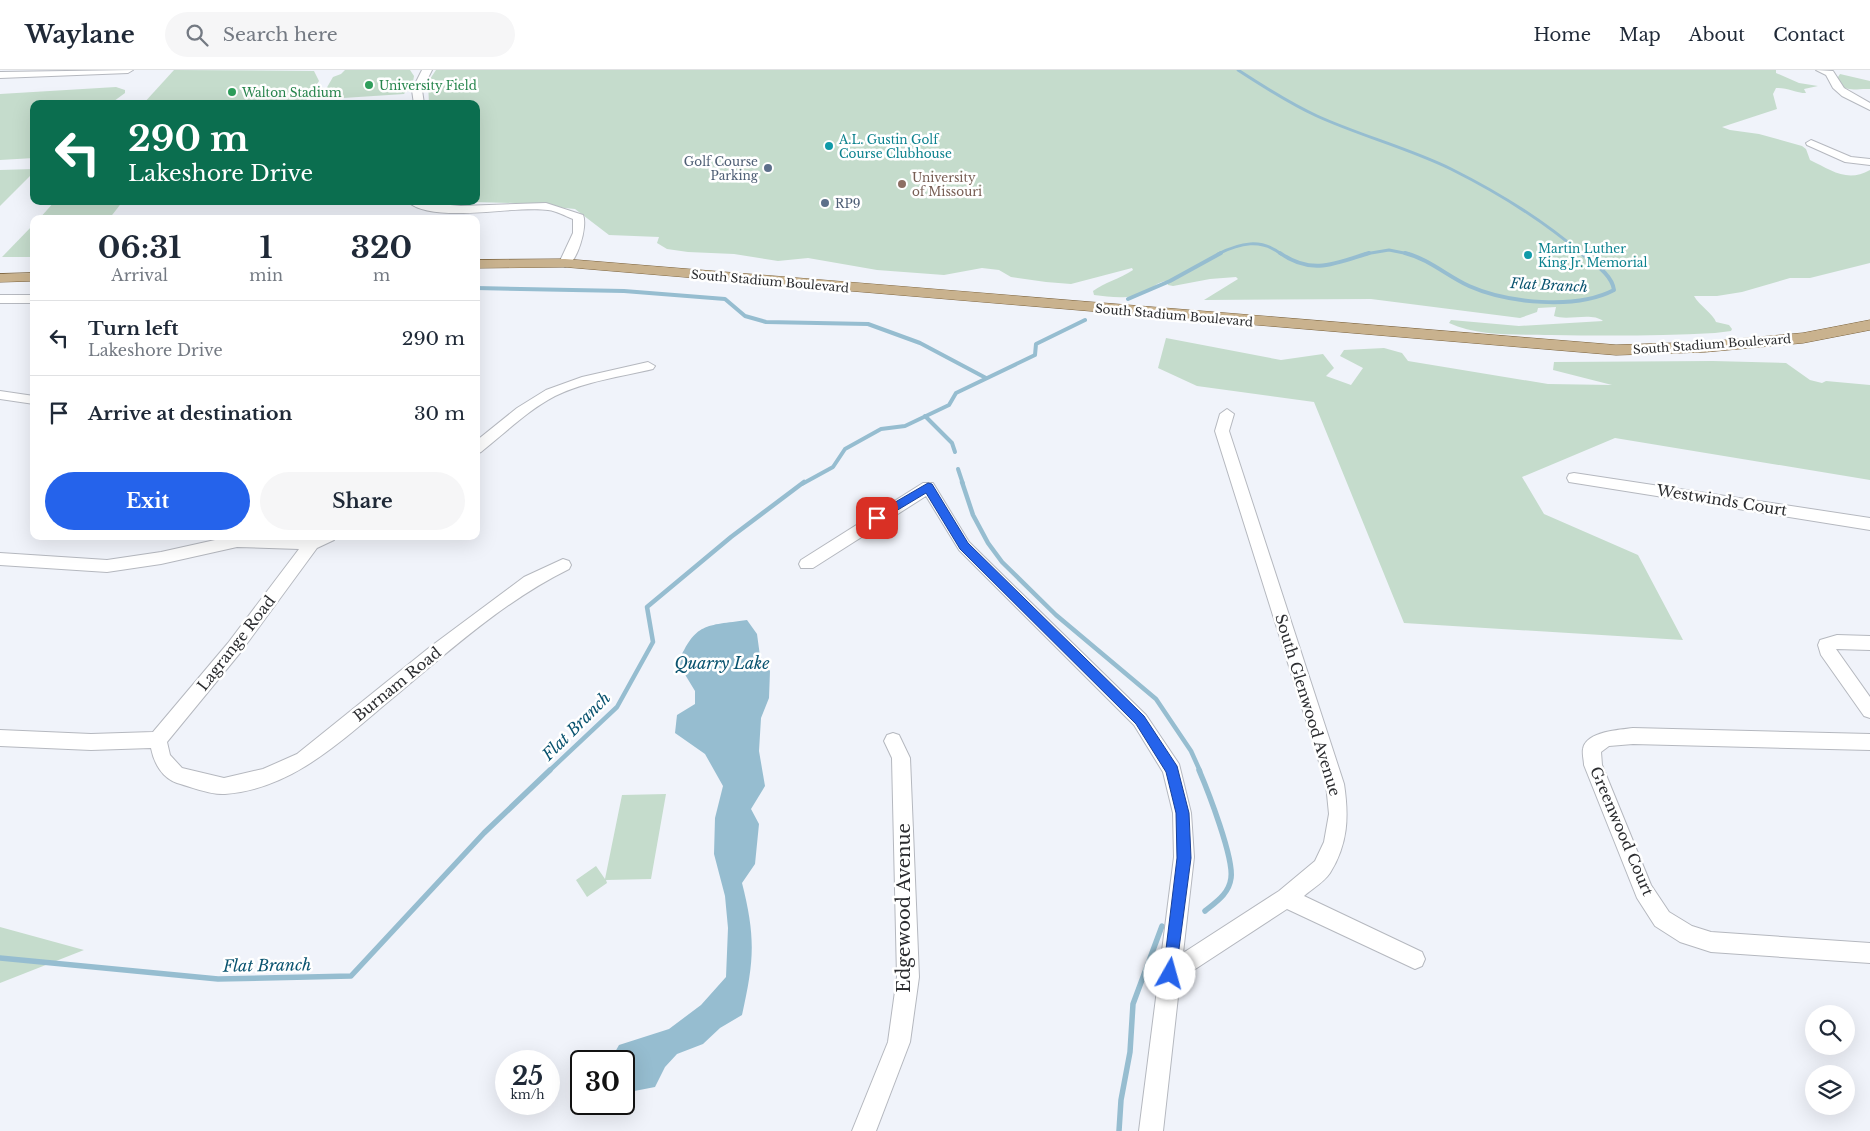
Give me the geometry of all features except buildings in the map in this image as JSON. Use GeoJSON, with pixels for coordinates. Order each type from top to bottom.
{"type":"FeatureCollection","features":[{"type":"Feature","properties":{"kind":"main road","name":"South Stadium Boulevard"},"geometry":{"type":"LineString","coordinates":[[480,264],[565,263],[1616,350],[1714,346],[1803,338],[1865,328]]}},
{"type":"Feature","properties":{"kind":"main road"},"geometry":{"type":"LineString","coordinates":[[0,278],[30,277]]}},
{"type":"Feature","properties":{"kind":"street"},"geometry":{"type":"LineString","coordinates":[[0,75],[93,74],[128,70]]}},
{"type":"Feature","properties":{"kind":"street"},"geometry":{"type":"LineString","coordinates":[[419,100],[418,90],[427,70]]}},
{"type":"Feature","properties":{"kind":"street"},"geometry":{"type":"LineString","coordinates":[[1821,70],[1830,73],[1840,91],[1870,107]]}},
{"type":"Feature","properties":{"kind":"street"},"geometry":{"type":"LineString","coordinates":[[1811,143],[1849,160],[1870,162]]}},
{"type":"Feature","properties":{"kind":"street"},"geometry":{"type":"LineString","coordinates":[[422,205],[429,208],[456,210],[512,206],[547,206],[564,211],[579,218],[579,232],[565,263]]}},
{"type":"Feature","properties":{"kind":"street"},"geometry":{"type":"LineString","coordinates":[[0,300],[30,299]]}},
{"type":"Feature","properties":{"kind":"street"},"geometry":{"type":"LineString","coordinates":[[480,446],[522,413],[551,394],[582,382],[648,366]]}},
{"type":"Feature","properties":{"kind":"street"},"geometry":{"type":"LineString","coordinates":[[0,395],[30,399]]}},
{"type":"Feature","properties":{"kind":"street","name":"South Glenwood Avenue"},"geometry":{"type":"LineString","coordinates":[[1170,974],[1286,898],[1322,868],[1334,843],[1339,814],[1335,784],[1222,431],[1227,414]]}},
{"type":"Feature","properties":{"kind":"street","name":"Westwinds Court"},"geometry":{"type":"LineString","coordinates":[[1574,478],[1870,524]]}},
{"type":"Feature","properties":{"kind":"street"},"geometry":{"type":"LineString","coordinates":[[807,564],[928,487],[964,546],[1140,720],[1172,770],[1182,813],[1184,858],[1151,1131]]}},
{"type":"Feature","properties":{"kind":"street"},"geometry":{"type":"LineString","coordinates":[[0,559],[107,566],[162,558],[237,541],[312,544],[320,540]]}},
{"type":"Feature","properties":{"kind":"street","name":"Lagrange Road"},"geometry":{"type":"LineString","coordinates":[[158,740],[234,648],[312,544]]}},
{"type":"Feature","properties":{"kind":"street","name":"Burnam Road"},"geometry":{"type":"LineString","coordinates":[[158,740],[162,759],[177,775],[224,786],[265,778],[303,760],[436,652],[530,581],[563,565]]}},
{"type":"Feature","properties":{"kind":"street"},"geometry":{"type":"LineString","coordinates":[[1870,643],[1836,642],[1826,645],[1829,655],[1870,711]]}},
{"type":"Feature","properties":{"kind":"street","name":"Greenwood Court"},"geometry":{"type":"LineString","coordinates":[[1870,742],[1634,736],[1606,739],[1592,748],[1593,765],[1644,891],[1662,918],[1687,936],[1711,942],[1870,953]]}},
{"type":"Feature","properties":{"kind":"street"},"geometry":{"type":"LineString","coordinates":[[0,738],[91,742],[158,740]]}},
{"type":"Feature","properties":{"kind":"street","name":"Edgewood Avenue"},"geometry":{"type":"LineString","coordinates":[[864,1131],[899,1042],[908,977],[901,758],[893,741]]}},
{"type":"Feature","properties":{"kind":"street"},"geometry":{"type":"LineString","coordinates":[[1286,898],[1415,959]]}},
{"type":"Feature","properties":{"kind":"green space","name":"Walton Stadium"},"geometry":{"type":"Polygon","coordinates":[[[174,70],[314,71],[319,81],[307,100],[147,100],[174,70]]]}},
{"type":"Feature","properties":{"kind":"green space","name":"University Field"},"geometry":{"type":"Polygon","coordinates":[[[345,70],[410,70],[414,76],[413,82],[404,94],[328,99],[322,96],[333,77],[345,70]]]}},
{"type":"Feature","properties":{"kind":"green space"},"geometry":{"type":"Polygon","coordinates":[[[436,70],[1776,70],[1776,73],[1799,83],[1818,86],[1804,89],[1806,93],[1776,88],[1773,94],[1777,109],[1722,127],[1759,134],[1802,146],[1806,149],[1810,160],[1839,174],[1862,174],[1870,170],[1870,263],[1810,278],[1790,278],[1742,292],[1717,296],[1694,296],[1716,322],[1729,325],[1732,329],[1731,331],[1674,335],[1592,336],[1486,333],[1449,323],[1451,320],[1519,326],[1603,321],[1593,317],[1566,318],[1554,316],[1556,307],[1538,308],[1537,312],[1520,318],[1371,299],[1204,300],[1238,279],[1236,277],[1210,279],[1173,286],[1168,285],[1167,281],[1140,295],[1114,297],[1094,295],[1093,291],[1128,273],[1133,270],[1132,268],[1071,284],[1011,277],[999,270],[982,268],[944,275],[877,270],[808,258],[778,261],[734,254],[688,252],[667,249],[657,243],[659,237],[609,235],[575,209],[515,203],[480,202],[480,100],[429,100],[428,82],[436,70]]]}},
{"type":"Feature","properties":{"kind":"green space"},"geometry":{"type":"Polygon","coordinates":[[[1840,74],[1870,81],[1870,89],[1847,89],[1836,80],[1840,74]]]}},
{"type":"Feature","properties":{"kind":"green space"},"geometry":{"type":"Polygon","coordinates":[[[116,87],[125,90],[125,93],[115,100],[30,100],[30,158],[0,160],[0,94],[116,87]]]}},
{"type":"Feature","properties":{"kind":"green space"},"geometry":{"type":"Polygon","coordinates":[[[30,169],[30,176],[0,206],[0,170],[30,169]]]}},
{"type":"Feature","properties":{"kind":"green space"},"geometry":{"type":"Polygon","coordinates":[[[51,205],[120,205],[112,215],[43,215],[51,205]]]}},
{"type":"Feature","properties":{"kind":"green space"},"geometry":{"type":"Polygon","coordinates":[[[30,228],[30,257],[2,257],[30,228]]]}},
{"type":"Feature","properties":{"kind":"green space"},"geometry":{"type":"Polygon","coordinates":[[[1166,338],[1281,360],[1323,354],[1334,368],[1326,376],[1351,385],[1363,368],[1340,356],[1344,350],[1384,348],[1402,353],[1408,361],[1548,384],[1612,385],[1553,370],[1554,362],[1713,361],[1786,363],[1810,380],[1822,383],[1826,381],[1870,385],[1870,480],[1615,438],[1522,477],[1544,514],[1638,555],[1683,640],[1404,623],[1314,402],[1197,386],[1158,368],[1166,338]]]}},
{"type":"Feature","properties":{"kind":"green space"},"geometry":{"type":"Polygon","coordinates":[[[666,794],[651,879],[606,880],[607,883],[587,897],[576,880],[596,866],[605,879],[622,795],[666,794]]]}},
{"type":"Feature","properties":{"kind":"green space"},"geometry":{"type":"Polygon","coordinates":[[[0,927],[84,950],[0,983],[0,927]]]}},
{"type":"Feature","properties":{"kind":"water","name":"Quarry Lake"},"geometry":{"type":"Polygon","coordinates":[[[747,620],[757,634],[760,656],[770,671],[769,698],[761,718],[759,751],[765,786],[751,809],[759,824],[755,864],[742,883],[750,919],[752,949],[749,979],[742,1015],[720,1028],[703,1044],[677,1054],[665,1067],[655,1087],[635,1091],[635,1050],[616,1050],[619,1045],[669,1029],[701,1005],[726,977],[728,928],[725,896],[714,854],[715,818],[723,786],[705,754],[675,733],[677,715],[695,704],[695,691],[678,663],[690,640],[697,633],[711,625],[747,620]]]}},
{"type":"Feature","properties":{"kind":"waterway","name":"Flat Branch"},"geometry":{"type":"LineString","coordinates":[[1238,70],[1267,89],[1317,116],[1418,155],[1468,178],[1503,197],[1582,254]]}},
{"type":"Feature","properties":{"kind":"waterway","name":"Flat Branch"},"geometry":{"type":"LineString","coordinates":[[1218,254],[1234,247],[1250,244],[1266,246],[1281,254]]}},
{"type":"Feature","properties":{"kind":"waterway","name":"Flat Branch"},"geometry":{"type":"LineString","coordinates":[[1366,254],[1389,250],[1406,254]]}},
{"type":"Feature","properties":{"kind":"waterway","name":"Flat Branch"},"geometry":{"type":"LineString","coordinates":[[1128,299],[1170,281],[1221,253]]}},
{"type":"Feature","properties":{"kind":"waterway","name":"Flat Branch"},"geometry":{"type":"LineString","coordinates":[[1280,253],[1292,260],[1314,266],[1335,263],[1366,254]]}},
{"type":"Feature","properties":{"kind":"waterway","name":"Flat Branch"},"geometry":{"type":"LineString","coordinates":[[1406,254],[1430,263],[1469,286],[1502,297],[1542,302],[1561,302],[1581,300],[1614,290],[1613,284],[1606,274],[1581,253]]}},
{"type":"Feature","properties":{"kind":"waterway"},"geometry":{"type":"LineString","coordinates":[[480,288],[624,291],[725,299],[745,316],[766,322],[868,324],[920,343],[986,378]]}},
{"type":"Feature","properties":{"kind":"waterway","name":"Flat Branch"},"geometry":{"type":"LineString","coordinates":[[925,416],[949,405],[956,393],[1035,355],[1036,344],[1085,320]]}},
{"type":"Feature","properties":{"kind":"waterway","name":"Flat Branch"},"geometry":{"type":"LineString","coordinates":[[802,484],[833,467],[845,449],[881,429],[905,426],[925,416]]}},
{"type":"Feature","properties":{"kind":"waterway"},"geometry":{"type":"LineString","coordinates":[[925,416],[952,443],[955,452]]}},
{"type":"Feature","properties":{"kind":"waterway"},"geometry":{"type":"LineString","coordinates":[[958,469],[963,484]]}},
{"type":"Feature","properties":{"kind":"waterway","name":"Flat Branch"},"geometry":{"type":"LineString","coordinates":[[549,771],[617,707],[653,642],[647,607],[731,537],[804,482]]}},
{"type":"Feature","properties":{"kind":"waterway"},"geometry":{"type":"LineString","coordinates":[[962,482],[973,515],[988,543],[1002,562],[1056,615],[1156,699],[1191,751],[1200,771]]}},
{"type":"Feature","properties":{"kind":"waterway","name":"Flat Branch"},"geometry":{"type":"LineString","coordinates":[[0,958],[218,979],[351,976],[484,833],[550,770]]}},
{"type":"Feature","properties":{"kind":"waterway"},"geometry":{"type":"LineString","coordinates":[[1199,770],[1220,824],[1231,868],[1228,889],[1205,911]]}},
{"type":"Feature","properties":{"kind":"waterway"},"geometry":{"type":"LineString","coordinates":[[1119,1131],[1121,1100],[1130,1052],[1133,1004],[1162,926]]}},
{"type":"Feature","properties":{"kind":"place","name":"University Field"},"geometry":{"type":"Point","coordinates":[369,85]}},
{"type":"Feature","properties":{"kind":"place","name":"Walton Stadium"},"geometry":{"type":"Point","coordinates":[232,92]}},
{"type":"Feature","properties":{"kind":"place","name":"A.L. Gustin Golf Course Clubhouse"},"geometry":{"type":"Point","coordinates":[829,146]}},
{"type":"Feature","properties":{"kind":"place","name":"Golf Course Parking"},"geometry":{"type":"Point","coordinates":[768,168]}},
{"type":"Feature","properties":{"kind":"place","name":"University of Missouri"},"geometry":{"type":"Point","coordinates":[902,184]}},
{"type":"Feature","properties":{"kind":"place","name":"RP9"},"geometry":{"type":"Point","coordinates":[825,203]}},
{"type":"Feature","properties":{"kind":"place","name":"Martin Luther King Jr. Memorial"},"geometry":{"type":"Point","coordinates":[1528,255]}},
{"type":"Feature","properties":{"kind":"route"},"geometry":{"type":"LineString","coordinates":[[877,518],[928,487],[964,546],[1140,720],[1172,770],[1182,813],[1184,858],[1170,974]]}}]}
